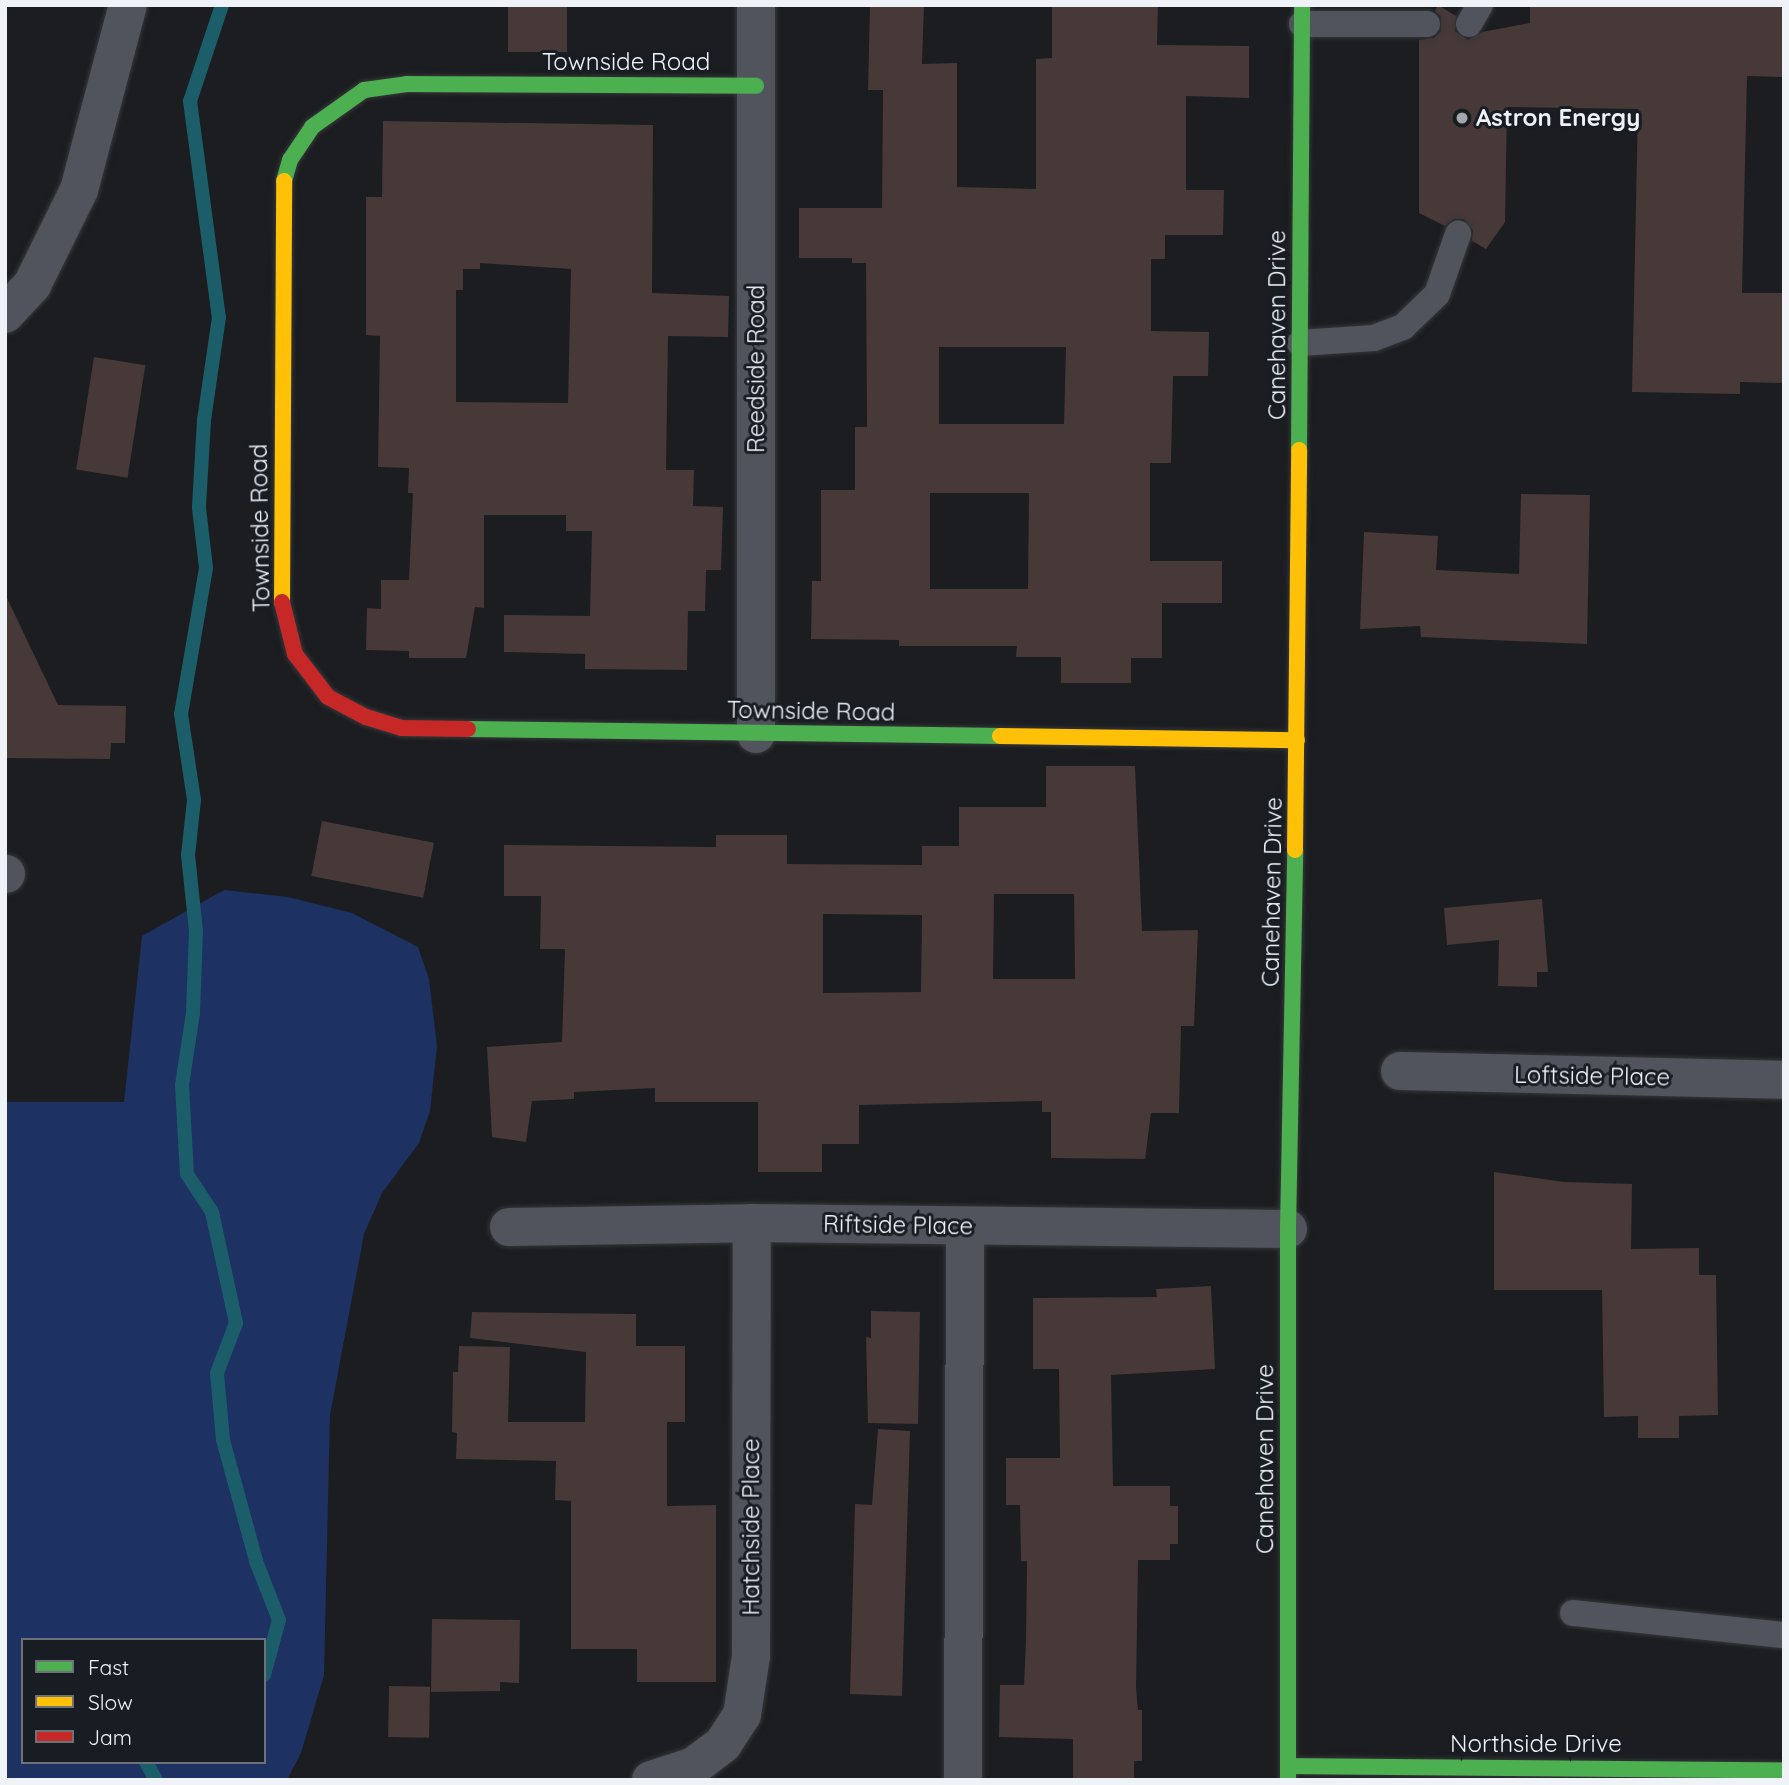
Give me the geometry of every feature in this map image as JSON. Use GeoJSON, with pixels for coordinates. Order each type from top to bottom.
{"type":"FeatureCollection","features":[{"type":"Feature","properties":{"kind":"street"},"geometry":{"type":"LineString","coordinates":[[5,314],[32,285],[79,190],[128,5]]}},
{"type":"Feature","properties":{"kind":"street","name":"Reedside Road"},"geometry":{"type":"LineString","coordinates":[[756,5],[756,734]]}},
{"type":"Feature","properties":{"kind":"street","name":"Canehaven Drive"},"geometry":{"type":"LineString","coordinates":[[1288,1773],[1288,1229],[1297,740],[1302,15]]}},
{"type":"Feature","properties":{"kind":"street","name":"Townside Road"},"geometry":{"type":"LineString","coordinates":[[756,86],[407,84],[364,90],[312,127],[290,160],[281,192],[280,569],[283,618],[295,654],[328,697],[366,718],[401,728],[1297,740]]}},
{"type":"Feature","properties":{"kind":"street","name":"Loftside Place"},"geometry":{"type":"LineString","coordinates":[[1400,1071],[1784,1080]]}},
{"type":"Feature","properties":{"kind":"street","name":"Riftside Place"},"geometry":{"type":"LineString","coordinates":[[509,1227],[752,1223],[1288,1229]]}},
{"type":"Feature","properties":{"kind":"street","name":"Hatchside Place"},"geometry":{"type":"LineString","coordinates":[[651,1780],[694,1766],[723,1744],[742,1715],[751,1656],[752,1223]]}},
{"type":"Feature","properties":{"kind":"street"},"geometry":{"type":"LineString","coordinates":[[963,1780],[965,1226]]}},
{"type":"Feature","properties":{"kind":"street","name":"Northside Drive"},"geometry":{"type":"LineString","coordinates":[[1288,1773],[1784,1770]]}},
{"type":"Feature","properties":{"kind":"lane"},"geometry":{"type":"LineString","coordinates":[[1302,15],[1427,24]]}},
{"type":"Feature","properties":{"kind":"lane"},"geometry":{"type":"LineString","coordinates":[[1300,343],[1374,338],[1403,327],[1437,294],[1458,234]]}},
{"type":"Feature","properties":{"kind":"lane"},"geometry":{"type":"LineString","coordinates":[[1573,1613],[1784,1636]]}},
{"type":"Feature","properties":{"kind":"shaded area"},"geometry":{"type":"Polygon","coordinates":[[[224,890],[288,897],[352,913],[418,947],[429,979],[437,1046],[430,1111],[419,1143],[382,1193],[364,1234],[330,1415],[324,1675],[301,1753],[287,1780],[5,1780],[5,1102],[124,1102],[142,936],[224,890]]]}},
{"type":"Feature","properties":{"kind":"building"},"geometry":{"type":"Polygon","coordinates":[[[508,5],[567,5],[567,52],[508,52],[508,5]]]}},
{"type":"Feature","properties":{"kind":"building"},"geometry":{"type":"Polygon","coordinates":[[[870,5],[924,5],[922,64],[957,63],[957,187],[1036,189],[1036,59],[1052,58],[1052,5],[1158,5],[1157,45],[1249,46],[1249,98],[1186,96],[1186,190],[1224,190],[1223,235],[1165,235],[1165,259],[1151,259],[1151,331],[1209,332],[1208,376],[1173,376],[1171,463],[1150,463],[1150,561],[1222,561],[1222,603],[1162,603],[1162,658],[1131,658],[1131,683],[1061,683],[1061,657],[1016,657],[1017,646],[899,646],[899,640],[811,639],[812,581],[821,581],[821,490],[855,490],[855,427],[867,427],[866,263],[852,263],[852,258],[799,258],[799,208],[882,208],[883,90],[868,90],[870,5]],[[939,347],[939,424],[1064,424],[1066,347],[939,347]],[[930,493],[930,589],[1028,589],[1029,493],[930,493]]]}},
{"type":"Feature","properties":{"kind":"building"},"geometry":{"type":"Polygon","coordinates":[[[1438,5],[1456,16],[1455,31],[1468,40],[1482,32],[1530,23],[1530,5],[1784,5],[1784,77],[1747,76],[1742,293],[1784,293],[1784,383],[1740,382],[1740,394],[1632,392],[1638,109],[1507,107],[1505,222],[1486,249],[1472,241],[1473,230],[1464,219],[1454,219],[1445,226],[1419,213],[1419,40],[1434,38],[1441,31],[1441,17],[1435,11],[1438,5]]]}},
{"type":"Feature","properties":{"kind":"building"},"geometry":{"type":"Polygon","coordinates":[[[383,121],[653,125],[652,293],[729,296],[728,337],[668,336],[666,470],[694,470],[693,506],[723,507],[721,570],[706,570],[705,611],[688,611],[687,670],[585,669],[585,654],[504,652],[504,615],[590,616],[592,531],[566,531],[566,515],[484,515],[484,608],[475,607],[466,658],[409,658],[409,651],[366,650],[367,608],[381,609],[381,580],[409,580],[413,493],[408,493],[409,468],[378,467],[380,336],[366,335],[366,197],[382,197],[383,121]],[[480,263],[480,269],[463,269],[463,290],[456,290],[456,402],[568,403],[571,269],[480,263]]]}},
{"type":"Feature","properties":{"kind":"building"},"geometry":{"type":"Polygon","coordinates":[[[94,357],[145,365],[128,478],[76,470],[94,357]]]}},
{"type":"Feature","properties":{"kind":"building"},"geometry":{"type":"Polygon","coordinates":[[[1521,494],[1590,495],[1587,644],[1421,637],[1420,626],[1360,629],[1364,532],[1438,536],[1436,570],[1519,574],[1521,494]]]}},
{"type":"Feature","properties":{"kind":"building"},"geometry":{"type":"Polygon","coordinates":[[[5,594],[58,705],[126,706],[125,743],[111,743],[110,759],[5,758],[5,594]]]}},
{"type":"Feature","properties":{"kind":"building"},"geometry":{"type":"Polygon","coordinates":[[[1046,766],[1135,766],[1142,931],[1198,930],[1194,1026],[1181,1026],[1179,1113],[1151,1113],[1145,1159],[1051,1158],[1051,1112],[1042,1112],[1042,1101],[859,1105],[859,1144],[822,1144],[822,1172],[758,1172],[758,1102],[655,1102],[655,1088],[574,1092],[574,1099],[532,1101],[526,1142],[492,1137],[487,1047],[562,1042],[565,949],[540,949],[541,896],[504,896],[504,845],[716,847],[716,835],[787,835],[787,864],[922,865],[922,846],[959,846],[959,807],[1046,807],[1046,766]],[[994,894],[993,979],[1075,979],[1074,894],[994,894]],[[823,914],[823,993],[921,992],[922,915],[823,914]]]}},
{"type":"Feature","properties":{"kind":"building"},"geometry":{"type":"Polygon","coordinates":[[[322,821],[434,843],[423,898],[311,876],[322,821]]]}},
{"type":"Feature","properties":{"kind":"building"},"geometry":{"type":"Polygon","coordinates":[[[1542,899],[1548,972],[1537,972],[1537,987],[1498,986],[1499,940],[1447,945],[1444,908],[1542,899]]]}},
{"type":"Feature","properties":{"kind":"building"},"geometry":{"type":"Polygon","coordinates":[[[1494,1172],[1564,1182],[1632,1184],[1631,1249],[1699,1248],[1699,1275],[1716,1275],[1718,1415],[1679,1416],[1679,1438],[1638,1438],[1638,1416],[1604,1417],[1602,1290],[1494,1290],[1494,1172]]]}},
{"type":"Feature","properties":{"kind":"building"},"geometry":{"type":"Polygon","coordinates":[[[1211,1286],[1215,1369],[1111,1375],[1113,1486],[1170,1486],[1170,1506],[1178,1506],[1178,1544],[1170,1544],[1170,1560],[1138,1560],[1136,1688],[1138,1710],[1142,1710],[1142,1761],[1134,1761],[1134,1780],[1073,1780],[1073,1739],[999,1737],[1000,1685],[1024,1685],[1026,1640],[1027,1561],[1021,1561],[1020,1505],[1006,1505],[1006,1458],[1060,1458],[1059,1369],[1033,1369],[1033,1298],[1157,1297],[1156,1289],[1211,1286]]]}},
{"type":"Feature","properties":{"kind":"building"},"geometry":{"type":"Polygon","coordinates":[[[871,1311],[920,1312],[918,1424],[868,1423],[866,1337],[871,1338],[871,1311]]]}},
{"type":"Feature","properties":{"kind":"building"},"geometry":{"type":"Polygon","coordinates":[[[472,1312],[636,1314],[636,1346],[685,1346],[685,1422],[667,1422],[667,1506],[716,1505],[716,1682],[637,1682],[637,1649],[571,1649],[571,1501],[555,1500],[556,1461],[456,1459],[457,1433],[452,1432],[453,1372],[458,1372],[459,1346],[510,1347],[508,1422],[585,1422],[586,1352],[470,1338],[472,1312]]]}},
{"type":"Feature","properties":{"kind":"building"},"geometry":{"type":"Polygon","coordinates":[[[878,1429],[910,1431],[902,1696],[850,1694],[855,1504],[872,1505],[878,1429]]]}},
{"type":"Feature","properties":{"kind":"building"},"geometry":{"type":"Polygon","coordinates":[[[432,1619],[520,1620],[519,1683],[500,1682],[500,1691],[431,1692],[432,1619]]]}},
{"type":"Feature","properties":{"kind":"building"},"geometry":{"type":"Polygon","coordinates":[[[389,1686],[430,1687],[429,1738],[388,1737],[389,1686]]]}},
{"type":"Feature","properties":{"kind":"waterway"},"geometry":{"type":"LineString","coordinates":[[222,5],[190,101],[219,317],[204,420],[199,508],[206,568],[181,714],[194,800],[188,855],[196,931],[193,1013],[182,1085],[187,1174],[212,1212],[236,1323],[217,1373],[223,1440],[256,1561],[279,1620],[266,1668]]}},
{"type":"Feature","properties":{"kind":"waterway"},"geometry":{"type":"LineString","coordinates":[[147,1764],[156,1780]]}},
{"type":"Feature","properties":{"kind":"traffic: fast"},"geometry":{"type":"LineString","coordinates":[[1299,450],[1302,5]]}},
{"type":"Feature","properties":{"kind":"traffic: fast"},"geometry":{"type":"LineString","coordinates":[[284,181],[290,160],[312,127],[364,90],[407,84],[756,86]]}},
{"type":"Feature","properties":{"kind":"traffic: fast"},"geometry":{"type":"LineString","coordinates":[[468,729],[1000,736]]}},
{"type":"Feature","properties":{"kind":"traffic: fast"},"geometry":{"type":"LineString","coordinates":[[1288,1780],[1288,1229],[1295,850]]}},
{"type":"Feature","properties":{"kind":"traffic: fast"},"geometry":{"type":"LineString","coordinates":[[1288,1766],[1784,1770]]}},
{"type":"Feature","properties":{"kind":"traffic: slow"},"geometry":{"type":"LineString","coordinates":[[282,602],[284,181]]}},
{"type":"Feature","properties":{"kind":"traffic: slow"},"geometry":{"type":"LineString","coordinates":[[1295,850],[1299,450]]}},
{"type":"Feature","properties":{"kind":"traffic: slow"},"geometry":{"type":"LineString","coordinates":[[1000,736],[1297,740]]}},
{"type":"Feature","properties":{"kind":"traffic: jam"},"geometry":{"type":"LineString","coordinates":[[282,602],[295,654],[328,697],[366,717],[401,728],[468,729]]}},
{"type":"Feature","properties":{"kind":"place","name":"Astron Energy"},"geometry":{"type":"Point","coordinates":[1462,118]}}]}
